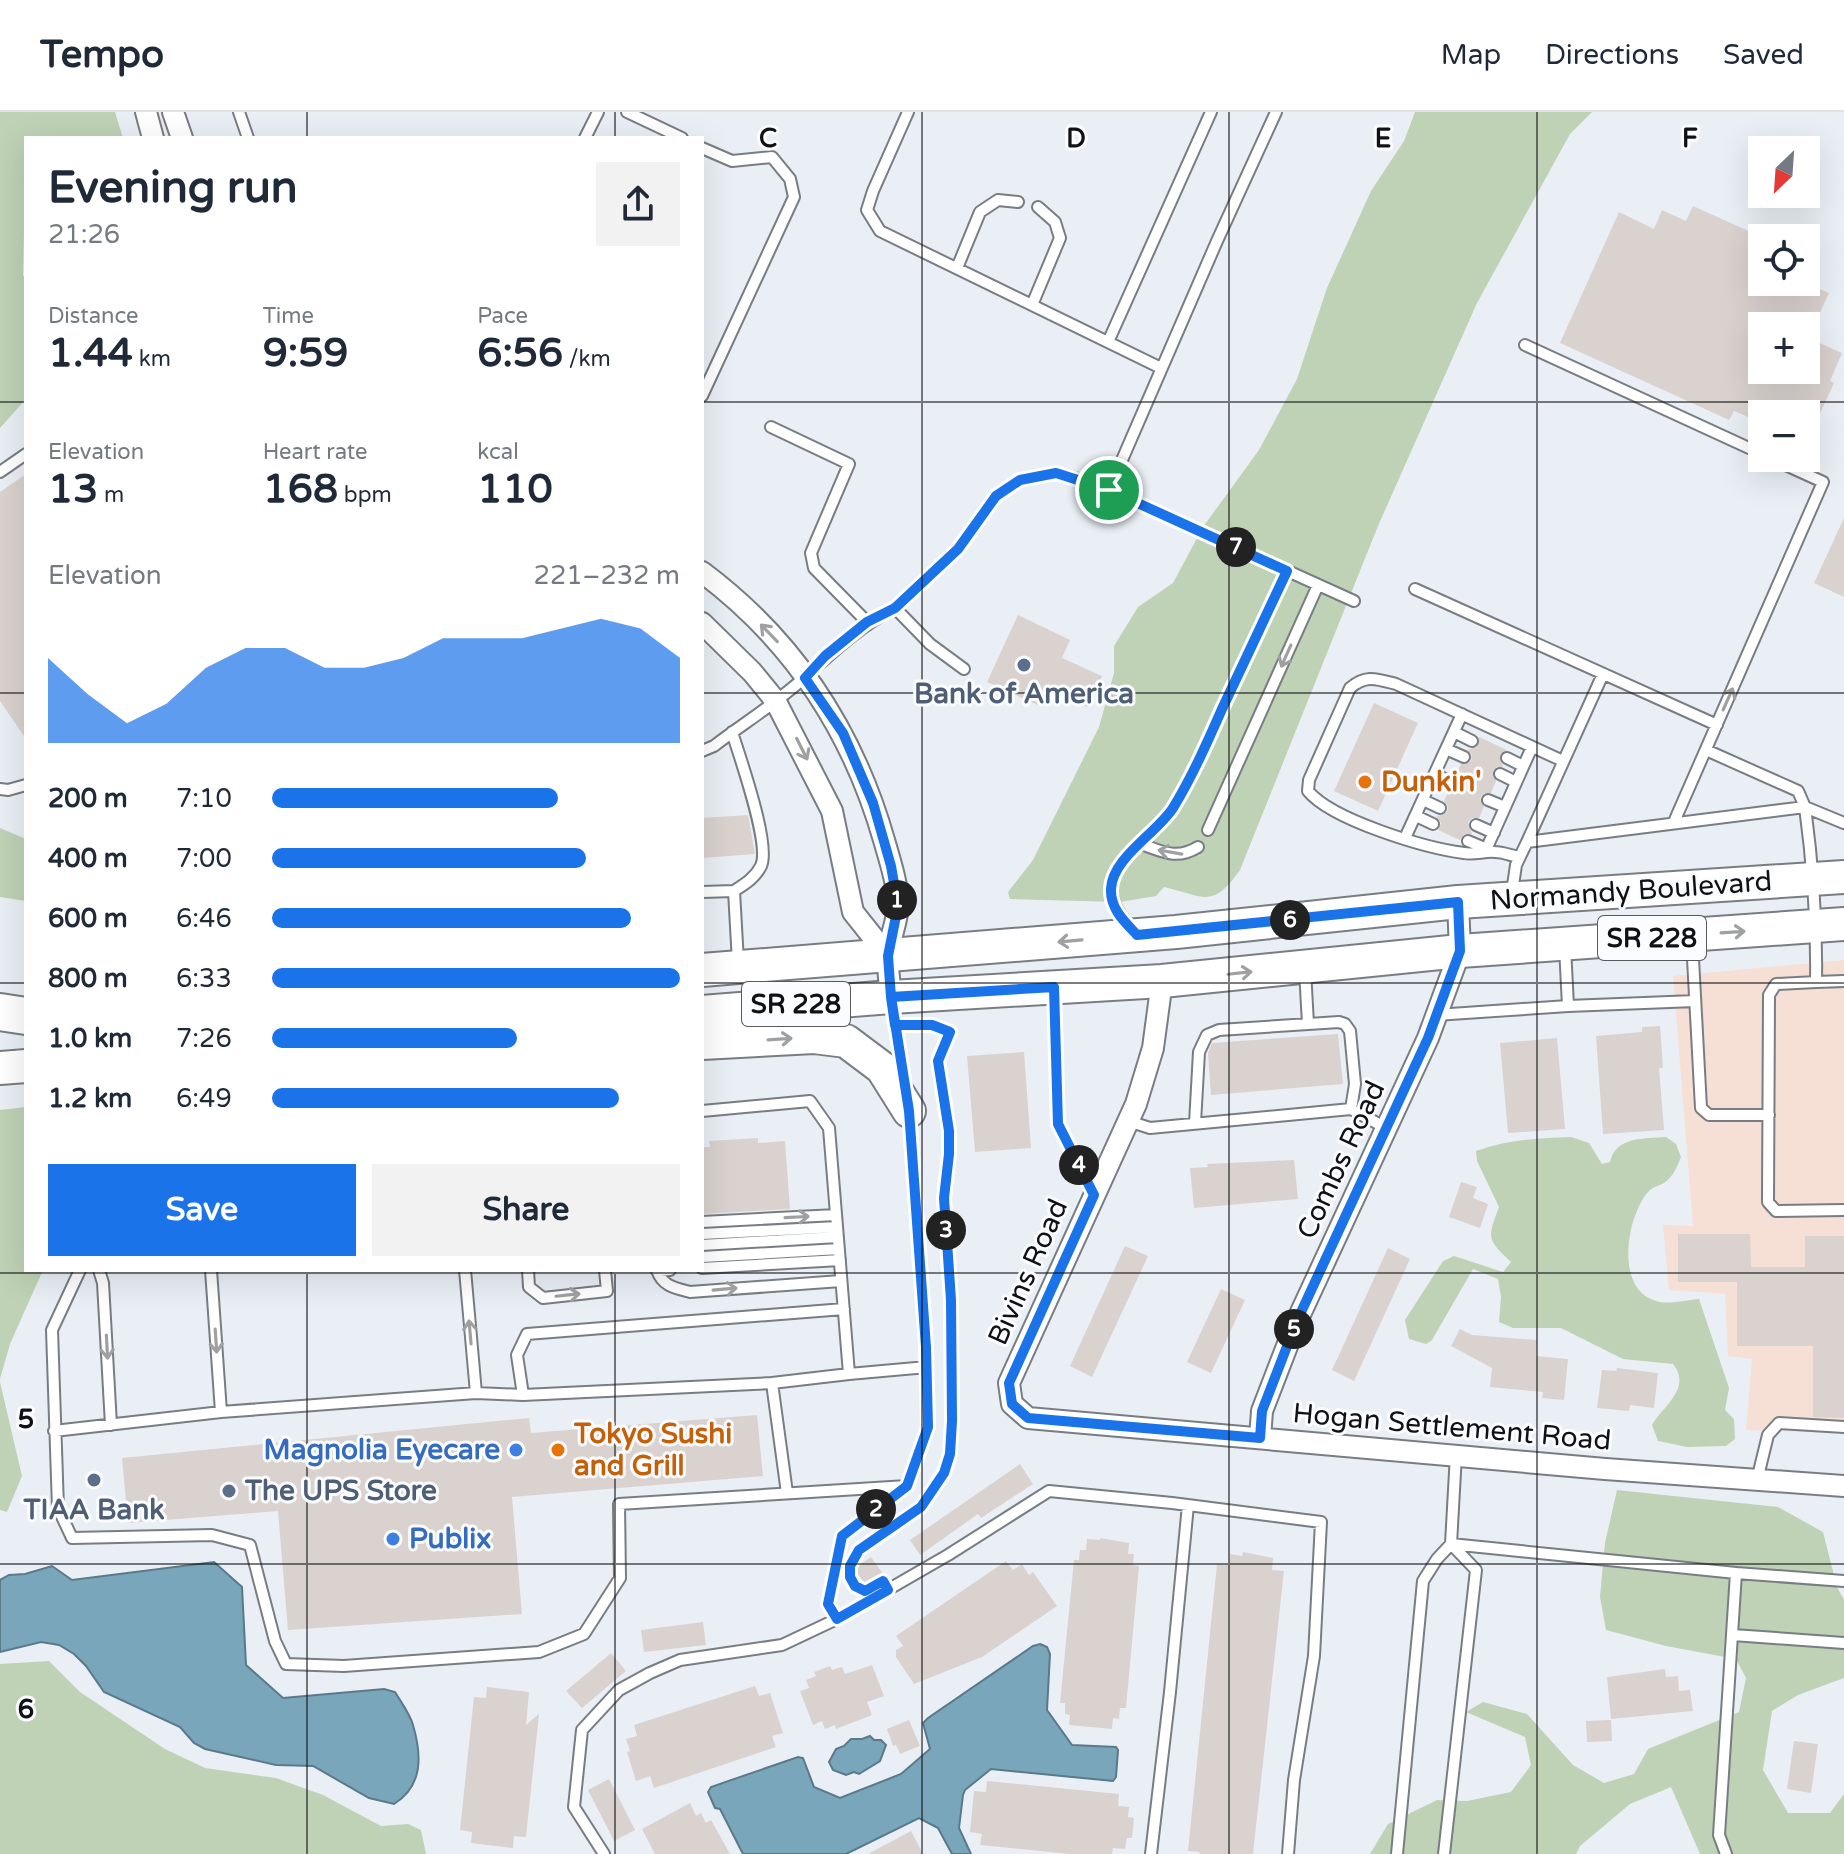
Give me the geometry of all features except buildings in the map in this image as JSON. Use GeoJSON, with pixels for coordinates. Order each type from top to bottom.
{"type":"FeatureCollection","features":[{"type":"Feature","properties":{"kind":"highway"},"geometry":{"type":"LineString","coordinates":[[0,1012],[24,1016]]}},
{"type":"Feature","properties":{"kind":"main road","name":"Normandy Boulevard"},"geometry":{"type":"LineString","coordinates":[[704,970],[1137,935],[1458,902],[1829,878]]}},
{"type":"Feature","properties":{"kind":"main road","name":"Normandy Boulevard"},"geometry":{"type":"LineString","coordinates":[[704,1012],[893,1011],[1054,987],[1162,981],[1460,951],[1831,925]]}},
{"type":"Feature","properties":{"kind":"main road"},"geometry":{"type":"LineString","coordinates":[[0,1025],[24,1023]]}},
{"type":"Feature","properties":{"kind":"main road"},"geometry":{"type":"LineString","coordinates":[[704,1043],[814,1037],[846,1041],[882,1068],[909,1111]]}},
{"type":"Feature","properties":{"kind":"main road"},"geometry":{"type":"LineString","coordinates":[[0,1068],[24,1066]]}},
{"type":"Feature","properties":{"kind":"street"},"geometry":{"type":"LineString","coordinates":[[146,112],[152,136]]}},
{"type":"Feature","properties":{"kind":"street"},"geometry":{"type":"LineString","coordinates":[[173,112],[181,136]]}},
{"type":"Feature","properties":{"kind":"street"},"geometry":{"type":"LineString","coordinates":[[704,574],[760,624],[805,678],[843,733],[873,803],[891,866],[898,906],[888,956],[893,1011]]}},
{"type":"Feature","properties":{"kind":"street"},"geometry":{"type":"LineString","coordinates":[[704,625],[752,672],[775,700],[832,811],[853,912],[888,956]]}},
{"type":"Feature","properties":{"kind":"street","name":"Combs Road"},"geometry":{"type":"LineString","coordinates":[[1260,1438],[1262,1411],[1296,1323],[1436,1015],[1460,951],[1458,902]]}},
{"type":"Feature","properties":{"kind":"street","name":"Bivins Road"},"geometry":{"type":"LineString","coordinates":[[1012,1404],[1009,1383],[1128,1121],[1153,1048],[1162,981]]}},
{"type":"Feature","properties":{"kind":"street","name":"Hogan Settlement Road"},"geometry":{"type":"LineString","coordinates":[[1012,1404],[1028,1418],[1844,1486]]}},
{"type":"Feature","properties":{"kind":"lane"},"geometry":{"type":"LineString","coordinates":[[239,112],[247,136]]}},
{"type":"Feature","properties":{"kind":"lane"},"geometry":{"type":"LineString","coordinates":[[586,136],[598,112]]}},
{"type":"Feature","properties":{"kind":"lane"},"geometry":{"type":"LineString","coordinates":[[627,112],[678,136]]}},
{"type":"Feature","properties":{"kind":"lane"},"geometry":{"type":"LineString","coordinates":[[908,112],[867,210],[880,231],[1161,368]]}},
{"type":"Feature","properties":{"kind":"lane"},"geometry":{"type":"LineString","coordinates":[[1108,342],[1211,112]]}},
{"type":"Feature","properties":{"kind":"lane"},"geometry":{"type":"LineString","coordinates":[[1109,490],[1276,112]]}},
{"type":"Feature","properties":{"kind":"lane"},"geometry":{"type":"LineString","coordinates":[[704,149],[732,161],[772,157],[790,179],[794,197],[704,392]]}},
{"type":"Feature","properties":{"kind":"lane"},"geometry":{"type":"LineString","coordinates":[[957,268],[980,212],[998,200],[1018,202]]}},
{"type":"Feature","properties":{"kind":"lane"},"geometry":{"type":"LineString","coordinates":[[1032,305],[1060,238],[1055,222],[1038,207]]}},
{"type":"Feature","properties":{"kind":"lane"},"geometry":{"type":"LineString","coordinates":[[1525,345],[1748,448]]}},
{"type":"Feature","properties":{"kind":"lane"},"geometry":{"type":"LineString","coordinates":[[771,427],[849,464],[811,553],[814,568],[867,622]]}},
{"type":"Feature","properties":{"kind":"lane"},"geometry":{"type":"LineString","coordinates":[[0,472],[24,455]]}},
{"type":"Feature","properties":{"kind":"lane"},"geometry":{"type":"LineString","coordinates":[[1674,822],[1823,482],[1801,472]]}},
{"type":"Feature","properties":{"kind":"lane"},"geometry":{"type":"LineString","coordinates":[[704,750],[805,678],[825,656],[867,622],[895,608],[958,549],[996,496],[1020,480],[1056,473],[1109,490],[1354,601]]}},
{"type":"Feature","properties":{"kind":"lane"},"geometry":{"type":"LineString","coordinates":[[1137,935],[1114,908],[1111,888],[1116,872],[1125,857],[1171,810],[1193,772],[1287,571]]}},
{"type":"Feature","properties":{"kind":"lane"},"geometry":{"type":"LineString","coordinates":[[1208,830],[1318,585]]}},
{"type":"Feature","properties":{"kind":"lane"},"geometry":{"type":"LineString","coordinates":[[1415,589],[1717,725]]}},
{"type":"Feature","properties":{"kind":"lane"},"geometry":{"type":"LineString","coordinates":[[895,608],[930,644],[964,669]]}},
{"type":"Feature","properties":{"kind":"lane"},"geometry":{"type":"LineString","coordinates":[[1511,898],[1520,857],[1603,674]]}},
{"type":"Feature","properties":{"kind":"lane"},"geometry":{"type":"LineString","coordinates":[[1486,850],[1465,854],[1405,838],[1342,814],[1315,799],[1308,791],[1309,780],[1350,688],[1360,679],[1371,677],[1396,684],[1563,761]]}},
{"type":"Feature","properties":{"kind":"lane"},"geometry":{"type":"LineString","coordinates":[[1405,838],[1462,714]]}},
{"type":"Feature","properties":{"kind":"lane"},"geometry":{"type":"LineString","coordinates":[[704,892],[734,891],[752,879],[763,863],[760,832],[732,732]]}},
{"type":"Feature","properties":{"kind":"lane"},"geometry":{"type":"LineString","coordinates":[[1454,732],[1472,741]]}},
{"type":"Feature","properties":{"kind":"lane"},"geometry":{"type":"LineString","coordinates":[[1486,850],[1532,747]]}},
{"type":"Feature","properties":{"kind":"lane"},"geometry":{"type":"LineString","coordinates":[[1446,749],[1464,757]]}},
{"type":"Feature","properties":{"kind":"lane"},"geometry":{"type":"LineString","coordinates":[[1706,750],[1798,791],[1829,878],[1831,925],[1816,982]]}},
{"type":"Feature","properties":{"kind":"lane"},"geometry":{"type":"LineString","coordinates":[[1507,758],[1523,766]]}},
{"type":"Feature","properties":{"kind":"lane"},"geometry":{"type":"LineString","coordinates":[[1435,774],[1452,783]]}},
{"type":"Feature","properties":{"kind":"lane"},"geometry":{"type":"LineString","coordinates":[[1500,774],[1516,782]]}},
{"type":"Feature","properties":{"kind":"lane"},"geometry":{"type":"LineString","coordinates":[[0,789],[24,786]]}},
{"type":"Feature","properties":{"kind":"lane"},"geometry":{"type":"LineString","coordinates":[[1423,800],[1440,808]]}},
{"type":"Feature","properties":{"kind":"lane"},"geometry":{"type":"LineString","coordinates":[[1488,800],[1505,807]]}},
{"type":"Feature","properties":{"kind":"lane"},"geometry":{"type":"LineString","coordinates":[[1527,842],[1805,807],[1844,823]]}},
{"type":"Feature","properties":{"kind":"lane"},"geometry":{"type":"LineString","coordinates":[[1416,816],[1433,824]]}},
{"type":"Feature","properties":{"kind":"lane"},"geometry":{"type":"LineString","coordinates":[[1476,825],[1494,833]]}},
{"type":"Feature","properties":{"kind":"lane"},"geometry":{"type":"LineString","coordinates":[[1468,841],[1486,850],[1520,857]]}},
{"type":"Feature","properties":{"kind":"lane"},"geometry":{"type":"LineString","coordinates":[[1141,844],[1169,854],[1186,855],[1198,847]]}},
{"type":"Feature","properties":{"kind":"lane"},"geometry":{"type":"LineString","coordinates":[[734,891],[738,968]]}},
{"type":"Feature","properties":{"kind":"lane"},"geometry":{"type":"LineString","coordinates":[[1692,935],[1701,1108],[1709,1115],[1769,1115]]}},
{"type":"Feature","properties":{"kind":"lane"},"geometry":{"type":"LineString","coordinates":[[1565,944],[1568,1006]]}},
{"type":"Feature","properties":{"kind":"lane"},"geometry":{"type":"LineString","coordinates":[[1305,967],[1308,1024]]}},
{"type":"Feature","properties":{"kind":"lane"},"geometry":{"type":"LineString","coordinates":[[1844,981],[1776,984],[1769,995],[1768,1202],[1776,1211],[1844,1210]]}},
{"type":"Feature","properties":{"kind":"lane"},"geometry":{"type":"LineString","coordinates":[[1054,987],[1058,1124],[1094,1195]]}},
{"type":"Feature","properties":{"kind":"lane"},"geometry":{"type":"LineString","coordinates":[[1436,1015],[1695,1001]]}},
{"type":"Feature","properties":{"kind":"lane"},"geometry":{"type":"LineString","coordinates":[[837,1619],[828,1604],[842,1536],[907,1486],[928,1427],[927,1367],[909,1111],[893,1011]]}},
{"type":"Feature","properties":{"kind":"lane"},"geometry":{"type":"LineString","coordinates":[[1195,1123],[1199,1052],[1207,1035],[1219,1030],[1345,1024],[1350,1031],[1355,1084],[1351,1109]]}},
{"type":"Feature","properties":{"kind":"lane"},"geometry":{"type":"LineString","coordinates":[[704,1111],[810,1101],[829,1128],[849,1374]]}},
{"type":"Feature","properties":{"kind":"lane"},"geometry":{"type":"LineString","coordinates":[[1128,1121],[1150,1128],[1351,1109],[1386,1128]]}},
{"type":"Feature","properties":{"kind":"lane"},"geometry":{"type":"LineString","coordinates":[[704,1222],[836,1215]]}},
{"type":"Feature","properties":{"kind":"lane"},"geometry":{"type":"LineString","coordinates":[[704,1234],[838,1243]]}},
{"type":"Feature","properties":{"kind":"lane"},"geometry":{"type":"LineString","coordinates":[[704,1245],[838,1243]]}},
{"type":"Feature","properties":{"kind":"lane"},"geometry":{"type":"LineString","coordinates":[[704,1257],[838,1243]]}},
{"type":"Feature","properties":{"kind":"lane"},"geometry":{"type":"LineString","coordinates":[[704,1268],[838,1243]]}},
{"type":"Feature","properties":{"kind":"lane"},"geometry":{"type":"LineString","coordinates":[[79,1272],[52,1330],[58,1508],[72,1538],[212,1535],[250,1545],[275,1641],[286,1664],[344,1666],[539,1652],[584,1634],[620,1578],[619,1504],[907,1486]]}},
{"type":"Feature","properties":{"kind":"lane"},"geometry":{"type":"LineString","coordinates":[[100,1272],[103,1283],[111,1425]]}},
{"type":"Feature","properties":{"kind":"lane"},"geometry":{"type":"LineString","coordinates":[[211,1272],[221,1412]]}},
{"type":"Feature","properties":{"kind":"lane"},"geometry":{"type":"LineString","coordinates":[[465,1272],[476,1393]]}},
{"type":"Feature","properties":{"kind":"lane"},"geometry":{"type":"LineString","coordinates":[[528,1272],[529,1287],[543,1298],[607,1291],[605,1272]]}},
{"type":"Feature","properties":{"kind":"lane"},"geometry":{"type":"LineString","coordinates":[[658,1272],[669,1287],[690,1292],[841,1281]]}},
{"type":"Feature","properties":{"kind":"lane"},"geometry":{"type":"LineString","coordinates":[[523,1395],[517,1355],[527,1334],[844,1309]]}},
{"type":"Feature","properties":{"kind":"lane"},"geometry":{"type":"LineString","coordinates":[[54,1431],[221,1412],[476,1393],[523,1395],[772,1383],[927,1367]]}},
{"type":"Feature","properties":{"kind":"lane"},"geometry":{"type":"LineString","coordinates":[[772,1383],[787,1493]]}},
{"type":"Feature","properties":{"kind":"lane"},"geometry":{"type":"LineString","coordinates":[[1757,1480],[1768,1435],[1779,1423],[1844,1427]]}},
{"type":"Feature","properties":{"kind":"lane"},"geometry":{"type":"LineString","coordinates":[[1397,1854],[1423,1581],[1451,1544],[1456,1454]]}},
{"type":"Feature","properties":{"kind":"lane"},"geometry":{"type":"LineString","coordinates":[[604,1854],[574,1807],[582,1730],[619,1690],[680,1660],[782,1645],[888,1590],[1049,1491],[1321,1522],[1314,1656],[1294,1780],[1288,1854]]}},
{"type":"Feature","properties":{"kind":"lane"},"geometry":{"type":"LineString","coordinates":[[1151,1854],[1188,1505]]}},
{"type":"Feature","properties":{"kind":"lane"},"geometry":{"type":"LineString","coordinates":[[1451,1544],[1844,1581]]}},
{"type":"Feature","properties":{"kind":"lane"},"geometry":{"type":"LineString","coordinates":[[1444,1854],[1476,1570],[1451,1544]]}},
{"type":"Feature","properties":{"kind":"lane"},"geometry":{"type":"LineString","coordinates":[[1726,1854],[1719,1835],[1736,1573]]}},
{"type":"Feature","properties":{"kind":"lane"},"geometry":{"type":"LineString","coordinates":[[1733,1635],[1844,1643]]}},
{"type":"Feature","properties":{"kind":"path"},"geometry":{"type":"LineString","coordinates":[[888,1590],[883,1581],[865,1591],[855,1586],[850,1577],[850,1566],[859,1550],[921,1507],[936,1486],[950,1454],[952,1421],[951,1300],[944,1198],[949,1131],[938,1061],[950,1032],[893,1011]]}},
{"type":"Feature","properties":{"kind":"shaded area"},"geometry":{"type":"Polygon","coordinates":[[[1844,960],[1844,1433],[1746,1430],[1752,1359],[1728,1356],[1725,1294],[1669,1290],[1663,1225],[1693,1226],[1673,976],[1844,960]]]}},
{"type":"Feature","properties":{"kind":"green space"},"geometry":{"type":"Polygon","coordinates":[[[0,112],[115,112],[122,136],[24,136],[24,401],[0,428],[0,112]]]}},
{"type":"Feature","properties":{"kind":"green space"},"geometry":{"type":"Polygon","coordinates":[[[1415,112],[1592,112],[1570,134],[1477,303],[1378,526],[1240,870],[1222,891],[1206,897],[1164,887],[1156,896],[1120,902],[1010,899],[1008,892],[1033,860],[1099,727],[1114,673],[1114,646],[1138,607],[1173,583],[1203,527],[1259,450],[1297,379],[1327,288],[1371,191],[1404,141],[1415,112]]]}},
{"type":"Feature","properties":{"kind":"green space"},"geometry":{"type":"Polygon","coordinates":[[[0,828],[24,838],[24,901],[0,897],[0,828]]]}},
{"type":"Feature","properties":{"kind":"green space"},"geometry":{"type":"Polygon","coordinates":[[[24,1107],[24,1272],[42,1272],[10,1344],[0,1379],[0,1110],[24,1107]]]}},
{"type":"Feature","properties":{"kind":"green space"},"geometry":{"type":"Polygon","coordinates":[[[1571,1137],[1589,1143],[1602,1164],[1610,1162],[1618,1147],[1632,1140],[1666,1137],[1676,1144],[1681,1157],[1674,1172],[1667,1181],[1648,1192],[1634,1217],[1628,1251],[1629,1268],[1643,1294],[1656,1301],[1699,1299],[1729,1388],[1725,1410],[1734,1419],[1735,1439],[1726,1446],[1687,1447],[1658,1441],[1652,1425],[1678,1389],[1678,1373],[1673,1364],[1623,1359],[1561,1328],[1513,1328],[1499,1322],[1501,1297],[1498,1279],[1473,1269],[1432,1340],[1426,1344],[1409,1339],[1405,1320],[1443,1261],[1454,1256],[1503,1272],[1511,1262],[1493,1243],[1492,1226],[1499,1207],[1477,1161],[1476,1151],[1523,1140],[1571,1137]]]}},
{"type":"Feature","properties":{"kind":"green space"},"geometry":{"type":"Polygon","coordinates":[[[0,1382],[22,1476],[7,1512],[0,1510],[0,1382]]]}},
{"type":"Feature","properties":{"kind":"green space"},"geometry":{"type":"Polygon","coordinates":[[[1617,1490],[1778,1507],[1823,1532],[1837,1587],[1844,1600],[1844,1678],[1798,1695],[1772,1711],[1763,1770],[1788,1813],[1830,1813],[1844,1794],[1844,1854],[1700,1854],[1671,1787],[1630,1804],[1580,1846],[1576,1854],[1370,1854],[1388,1824],[1437,1800],[1467,1801],[1511,1792],[1531,1765],[1525,1737],[1466,1712],[1483,1702],[1527,1714],[1573,1765],[1604,1783],[1634,1774],[1648,1749],[1739,1712],[1746,1678],[1736,1659],[1666,1646],[1606,1630],[1600,1597],[1605,1543],[1617,1490]]]}},
{"type":"Feature","properties":{"kind":"green space"},"geometry":{"type":"Polygon","coordinates":[[[49,1661],[80,1692],[165,1749],[205,1768],[276,1778],[323,1795],[381,1826],[408,1824],[421,1830],[426,1854],[0,1854],[0,1664],[49,1661]]]}},
{"type":"Feature","properties":{"kind":"water"},"geometry":{"type":"Polygon","coordinates":[[[214,1562],[242,1587],[246,1665],[283,1698],[384,1689],[395,1692],[412,1721],[419,1759],[415,1779],[404,1797],[394,1804],[369,1798],[313,1766],[276,1765],[205,1749],[194,1743],[180,1727],[104,1692],[86,1666],[59,1645],[41,1642],[0,1652],[0,1580],[9,1575],[52,1566],[72,1580],[214,1562]]]}},
{"type":"Feature","properties":{"kind":"water"},"geometry":{"type":"Polygon","coordinates":[[[1040,1644],[1047,1647],[1050,1654],[1047,1710],[1072,1745],[1116,1747],[1116,1777],[1113,1781],[991,1769],[963,1795],[959,1828],[971,1854],[952,1854],[938,1828],[919,1818],[846,1854],[743,1854],[720,1809],[715,1808],[708,1792],[711,1787],[798,1757],[803,1758],[814,1787],[840,1798],[901,1774],[930,1749],[923,1723],[928,1718],[1040,1644]]]}},
{"type":"Feature","properties":{"kind":"water"},"geometry":{"type":"Polygon","coordinates":[[[870,1736],[886,1745],[880,1761],[859,1774],[846,1775],[833,1770],[829,1762],[836,1749],[851,1739],[870,1736]]]}},
{"type":"Feature","properties":{"kind":"place","name":"Bank of America"},"geometry":{"type":"Point","coordinates":[1024,665]}},
{"type":"Feature","properties":{"kind":"place","name":"Dunkin'"},"geometry":{"type":"Point","coordinates":[1365,782]}},
{"type":"Feature","properties":{"kind":"place","name":"Magnolia Eyecare"},"geometry":{"type":"Point","coordinates":[516,1450]}},
{"type":"Feature","properties":{"kind":"place","name":"Tokyo Sushi and Grill"},"geometry":{"type":"Point","coordinates":[558,1450]}},
{"type":"Feature","properties":{"kind":"place","name":"TIAA Bank"},"geometry":{"type":"Point","coordinates":[94,1480]}},
{"type":"Feature","properties":{"kind":"place","name":"The UPS Store"},"geometry":{"type":"Point","coordinates":[229,1491]}},
{"type":"Feature","properties":{"kind":"place","name":"Publix"},"geometry":{"type":"Point","coordinates":[393,1539]}},
{"type":"Feature","properties":{"kind":"route"},"geometry":{"type":"LineString","coordinates":[[1109,490],[1056,473],[1020,480],[996,496],[958,549],[895,608],[867,622],[825,656],[805,678],[843,733],[873,803],[891,866],[898,906],[888,956],[891,997],[895,1025],[909,1111],[926,1347],[928,1427],[907,1486],[842,1536],[828,1604],[837,1619],[888,1590],[883,1581],[865,1591],[855,1586],[850,1577],[850,1566],[859,1550],[921,1507],[944,1473],[950,1454],[951,1300],[944,1198],[949,1131],[938,1061],[950,1032],[932,1025],[895,1025],[891,997],[1054,987],[1058,1124],[1094,1195],[1009,1383],[1012,1404],[1028,1418],[1260,1438],[1262,1411],[1296,1323],[1428,1038],[1460,951],[1458,902],[1137,935],[1114,908],[1111,888],[1116,872],[1125,857],[1148,838],[1171,810],[1193,772],[1287,571],[1109,490]]}}]}
